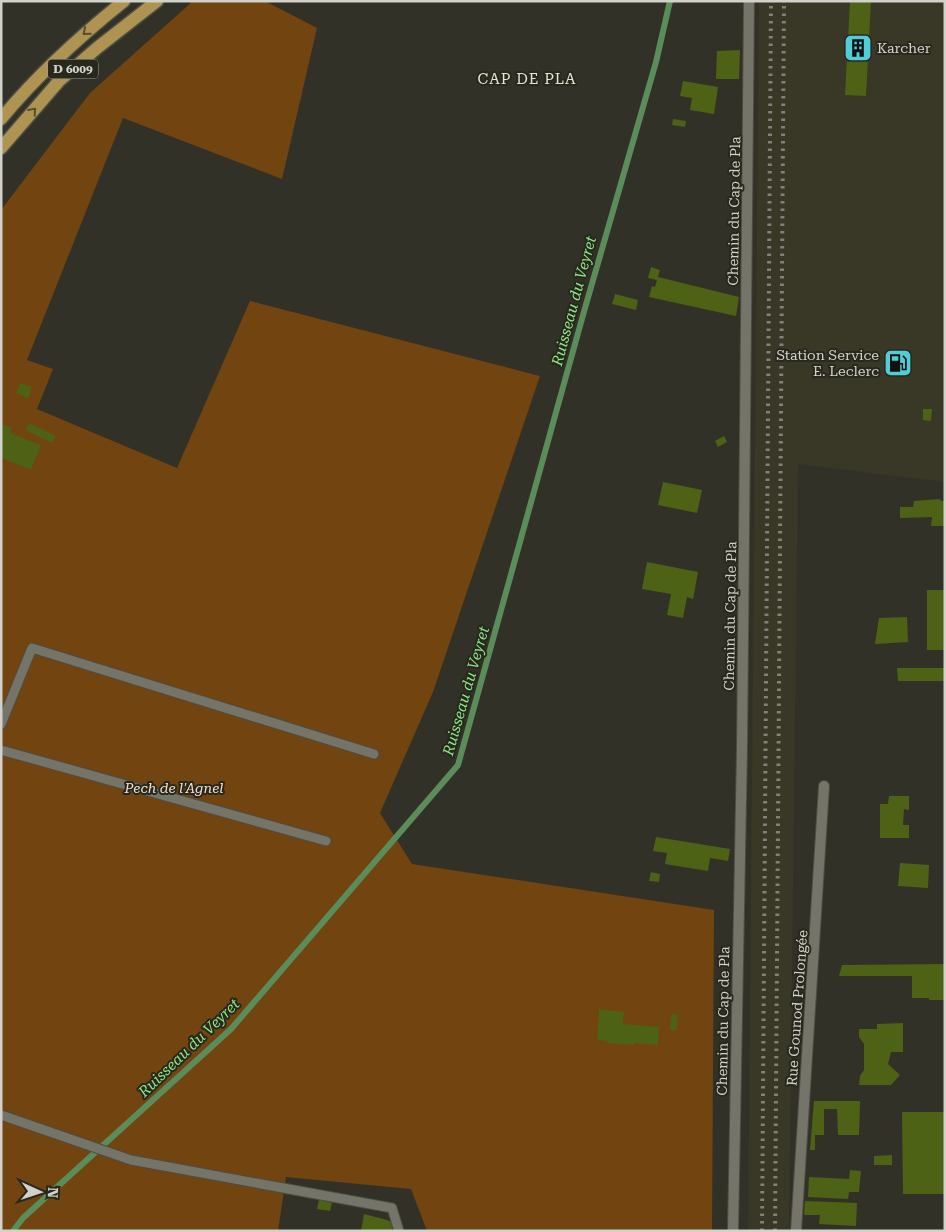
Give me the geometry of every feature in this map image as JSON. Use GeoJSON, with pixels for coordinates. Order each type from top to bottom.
{"type":"FeatureCollection","features":[{"type":"Feature","properties":{"kind":"main road","name":"D 6009"},"geometry":{"type":"LineString","coordinates":[[1,119],[45,69],[124,1]]}},
{"type":"Feature","properties":{"kind":"main road","name":"D 6009"},"geometry":{"type":"LineString","coordinates":[[1,148],[59,81],[97,48],[157,1]]}},
{"type":"Feature","properties":{"kind":"street","name":"Chemin du Cap de Pla"},"geometry":{"type":"LineString","coordinates":[[733,1231],[742,748],[749,1]]}},
{"type":"Feature","properties":{"kind":"street","name":"Rue Gounod Prolongée"},"geometry":{"type":"LineString","coordinates":[[796,1231],[824,786]]}},
{"type":"Feature","properties":{"kind":"lane"},"geometry":{"type":"LineString","coordinates":[[1,110],[13,104]]}},
{"type":"Feature","properties":{"kind":"lane"},"geometry":{"type":"LineString","coordinates":[[1,724],[32,648],[374,754]]}},
{"type":"Feature","properties":{"kind":"lane"},"geometry":{"type":"LineString","coordinates":[[1,750],[326,841]]}},
{"type":"Feature","properties":{"kind":"lane"},"geometry":{"type":"LineString","coordinates":[[1,1115],[131,1160],[392,1208],[399,1231]]}},
{"type":"Feature","properties":{"kind":"shaded area"},"geometry":{"type":"Polygon","coordinates":[[[759,1],[945,1],[945,482],[798,464],[789,1231],[748,1231],[759,1]]]}},
{"type":"Feature","properties":{"kind":"green space","name":"Pech de l'Agnel"},"geometry":{"type":"Polygon","coordinates":[[[193,1],[265,1],[317,28],[282,179],[123,118],[27,360],[53,369],[37,409],[177,468],[250,301],[540,376],[433,692],[380,813],[412,864],[714,910],[712,1231],[427,1231],[411,1189],[286,1177],[278,1231],[1,1231],[1,210],[90,93],[193,1]]]}},
{"type":"Feature","properties":{"kind":"building","name":"Karcher"},"geometry":{"type":"Polygon","coordinates":[[[850,1],[871,1],[866,96],[845,95],[850,1]]]}},
{"type":"Feature","properties":{"kind":"building"},"geometry":{"type":"Polygon","coordinates":[[[740,50],[739,79],[716,79],[717,51],[740,50]]]}},
{"type":"Feature","properties":{"kind":"building"},"geometry":{"type":"Polygon","coordinates":[[[683,81],[718,87],[714,114],[690,110],[692,98],[680,96],[683,81]]]}},
{"type":"Feature","properties":{"kind":"building"},"geometry":{"type":"Polygon","coordinates":[[[673,119],[686,121],[685,127],[672,125],[673,119]]]}},
{"type":"Feature","properties":{"kind":"building"},"geometry":{"type":"Polygon","coordinates":[[[651,267],[660,270],[658,277],[739,297],[736,316],[649,297],[652,286],[655,287],[657,280],[648,278],[651,267]]]}},
{"type":"Feature","properties":{"kind":"building"},"geometry":{"type":"Polygon","coordinates":[[[615,294],[638,300],[636,310],[612,304],[615,294]]]}},
{"type":"Feature","properties":{"kind":"building"},"geometry":{"type":"Polygon","coordinates":[[[20,383],[32,387],[28,398],[16,393],[20,383]]]}},
{"type":"Feature","properties":{"kind":"building"},"geometry":{"type":"Polygon","coordinates":[[[923,409],[932,409],[931,421],[923,420],[923,409]]]}},
{"type":"Feature","properties":{"kind":"building"},"geometry":{"type":"Polygon","coordinates":[[[29,423],[56,436],[52,443],[25,430],[29,423]]]}},
{"type":"Feature","properties":{"kind":"building"},"geometry":{"type":"Polygon","coordinates":[[[1,424],[12,428],[10,433],[41,445],[31,470],[1,458],[1,424]]]}},
{"type":"Feature","properties":{"kind":"building"},"geometry":{"type":"Polygon","coordinates":[[[724,436],[727,442],[718,447],[715,441],[724,436]]]}},
{"type":"Feature","properties":{"kind":"building"},"geometry":{"type":"Polygon","coordinates":[[[663,482],[702,490],[697,513],[658,505],[663,482]]]}},
{"type":"Feature","properties":{"kind":"building"},"geometry":{"type":"Polygon","coordinates":[[[940,499],[945,501],[945,526],[931,526],[932,517],[900,518],[900,507],[913,507],[914,501],[940,499]]]}},
{"type":"Feature","properties":{"kind":"building"},"geometry":{"type":"Polygon","coordinates":[[[647,562],[698,572],[693,599],[687,597],[683,618],[667,615],[671,594],[642,589],[647,562]]]}},
{"type":"Feature","properties":{"kind":"building"},"geometry":{"type":"Polygon","coordinates":[[[927,590],[945,590],[945,650],[927,650],[927,590]]]}},
{"type":"Feature","properties":{"kind":"building"},"geometry":{"type":"Polygon","coordinates":[[[907,617],[908,642],[875,644],[879,618],[907,617]]]}},
{"type":"Feature","properties":{"kind":"building"},"geometry":{"type":"Polygon","coordinates":[[[897,668],[945,668],[945,681],[898,681],[897,668]]]}},
{"type":"Feature","properties":{"kind":"building"},"geometry":{"type":"Polygon","coordinates":[[[889,796],[909,796],[909,810],[904,809],[903,825],[909,825],[909,838],[880,838],[880,804],[888,804],[889,796]]]}},
{"type":"Feature","properties":{"kind":"building"},"geometry":{"type":"Polygon","coordinates":[[[656,837],[730,849],[728,861],[710,858],[708,871],[665,864],[667,853],[653,851],[656,837]]]}},
{"type":"Feature","properties":{"kind":"building"},"geometry":{"type":"Polygon","coordinates":[[[900,863],[929,865],[928,888],[898,886],[900,863]]]}},
{"type":"Feature","properties":{"kind":"building"},"geometry":{"type":"Polygon","coordinates":[[[651,872],[660,874],[659,882],[649,881],[651,872]]]}},
{"type":"Feature","properties":{"kind":"building"},"geometry":{"type":"Polygon","coordinates":[[[945,964],[945,1000],[912,998],[912,976],[839,976],[842,965],[945,964]]]}},
{"type":"Feature","properties":{"kind":"building"},"geometry":{"type":"Polygon","coordinates":[[[599,1009],[624,1012],[623,1024],[659,1027],[658,1045],[607,1043],[607,1041],[597,1040],[599,1009]]]}},
{"type":"Feature","properties":{"kind":"building"},"geometry":{"type":"Polygon","coordinates":[[[671,1014],[678,1015],[677,1030],[670,1030],[671,1014]]]}},
{"type":"Feature","properties":{"kind":"building"},"geometry":{"type":"Polygon","coordinates":[[[903,1023],[903,1052],[891,1052],[888,1064],[900,1075],[891,1085],[859,1085],[860,1076],[864,1070],[864,1044],[859,1037],[859,1029],[877,1029],[877,1024],[903,1023]]]}},
{"type":"Feature","properties":{"kind":"building"},"geometry":{"type":"Polygon","coordinates":[[[814,1101],[860,1101],[859,1135],[838,1135],[837,1109],[824,1109],[824,1135],[815,1135],[815,1150],[810,1150],[814,1101]]]}},
{"type":"Feature","properties":{"kind":"building"},"geometry":{"type":"Polygon","coordinates":[[[902,1112],[945,1112],[945,1194],[903,1194],[902,1112]]]}},
{"type":"Feature","properties":{"kind":"building"},"geometry":{"type":"Polygon","coordinates":[[[892,1155],[892,1165],[874,1165],[874,1156],[892,1155]]]}},
{"type":"Feature","properties":{"kind":"building"},"geometry":{"type":"Polygon","coordinates":[[[850,1170],[861,1171],[859,1192],[849,1192],[848,1199],[808,1197],[809,1177],[849,1179],[850,1170]]]}},
{"type":"Feature","properties":{"kind":"building"},"geometry":{"type":"Polygon","coordinates":[[[319,1199],[332,1203],[330,1211],[317,1209],[319,1199]]]}},
{"type":"Feature","properties":{"kind":"building"},"geometry":{"type":"Polygon","coordinates":[[[805,1201],[857,1203],[856,1226],[819,1224],[820,1215],[804,1215],[805,1201]]]}},
{"type":"Feature","properties":{"kind":"building"},"geometry":{"type":"Polygon","coordinates":[[[364,1214],[391,1222],[393,1231],[361,1231],[364,1214]]]}},
{"type":"Feature","properties":{"kind":"waterway","name":"Ruisseau du Veyret"},"geometry":{"type":"LineString","coordinates":[[13,1231],[23,1218],[231,1029],[458,765],[585,308],[656,62],[670,1]]}},
{"type":"Feature","properties":{"kind":"railway"},"geometry":{"type":"LineString","coordinates":[[762,1231],[771,1]]}},
{"type":"Feature","properties":{"kind":"railway"},"geometry":{"type":"LineString","coordinates":[[775,1231],[784,1]]}},
{"type":"Feature","properties":{"kind":"place","name":"Karcher"},"geometry":{"type":"Point","coordinates":[858,48]}},
{"type":"Feature","properties":{"kind":"place","name":"Station Service E. Leclerc"},"geometry":{"type":"Point","coordinates":[898,363]}},
{"type":"Feature","properties":{"kind":"district","name":"CAP DE PLA"},"geometry":{"type":"Point","coordinates":[527,79]}}]}
